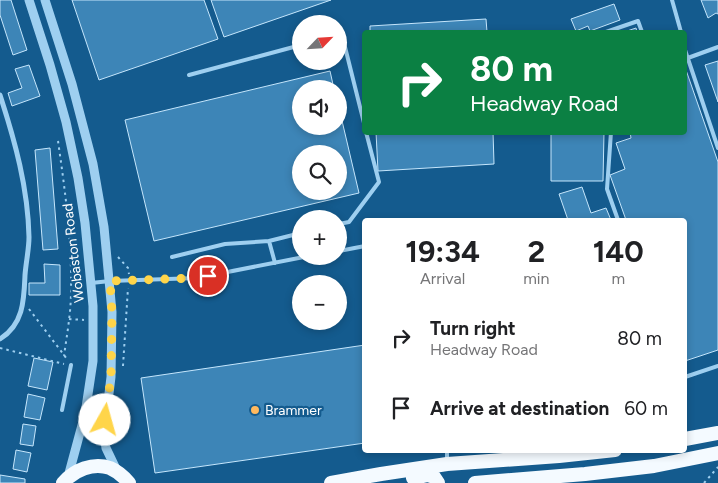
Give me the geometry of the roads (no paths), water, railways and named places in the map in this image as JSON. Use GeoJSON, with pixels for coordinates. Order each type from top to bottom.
{"type":"FeatureCollection","features":[{"type":"Feature","properties":{"kind":"highway"},"geometry":{"type":"LineString","coordinates":[[687,440],[718,433]]}},
{"type":"Feature","properties":{"kind":"highway"},"geometry":{"type":"LineString","coordinates":[[331,483],[381,474],[447,454],[559,456],[587,453]]}},
{"type":"Feature","properties":{"kind":"highway"},"geometry":{"type":"LineString","coordinates":[[475,483],[654,466],[718,453]]}},
{"type":"Feature","properties":{"kind":"highway"},"geometry":{"type":"LineString","coordinates":[[65,480],[77,471],[89,467],[110,468],[129,483]]}},
{"type":"Feature","properties":{"kind":"highway"},"geometry":{"type":"LineString","coordinates":[[381,474],[397,480],[428,476],[434,477],[438,483]]}},
{"type":"Feature","properties":{"kind":"street","name":"Wobaston Road"},"geometry":{"type":"LineString","coordinates":[[29,0],[66,122],[85,223],[91,283],[93,361],[84,414],[65,480]]}},
{"type":"Feature","properties":{"kind":"street"},"geometry":{"type":"LineString","coordinates":[[45,0],[72,84],[93,164],[104,227],[112,312],[111,377],[104,434],[106,448],[118,473]]}},
{"type":"Feature","properties":{"kind":"street"},"geometry":{"type":"LineString","coordinates":[[0,95],[19,160],[26,198],[29,238],[24,302],[20,316],[12,328],[0,339]]}},
{"type":"Feature","properties":{"kind":"lane"},"geometry":{"type":"LineString","coordinates":[[672,0],[680,30]]}},
{"type":"Feature","properties":{"kind":"lane"},"geometry":{"type":"LineString","coordinates":[[612,30],[638,21],[641,30]]}},
{"type":"Feature","properties":{"kind":"lane"},"geometry":{"type":"LineString","coordinates":[[189,74],[292,47]]}},
{"type":"Feature","properties":{"kind":"lane"},"geometry":{"type":"LineString","coordinates":[[687,58],[718,47]]}},
{"type":"Feature","properties":{"kind":"lane"},"geometry":{"type":"LineString","coordinates":[[348,59],[362,115]]}},
{"type":"Feature","properties":{"kind":"lane"},"geometry":{"type":"LineString","coordinates":[[687,61],[718,148]]}},
{"type":"Feature","properties":{"kind":"lane"},"geometry":{"type":"LineString","coordinates":[[347,222],[379,182],[367,135]]}},
{"type":"Feature","properties":{"kind":"lane"},"geometry":{"type":"LineString","coordinates":[[611,135],[607,189],[617,218]]}},
{"type":"Feature","properties":{"kind":"lane"},"geometry":{"type":"LineString","coordinates":[[172,257],[225,244],[269,241],[292,235]]}},
{"type":"Feature","properties":{"kind":"lane"},"geometry":{"type":"LineString","coordinates":[[269,241],[275,263]]}},
{"type":"Feature","properties":{"kind":"lane"},"geometry":{"type":"LineString","coordinates":[[347,249],[362,247]]}},
{"type":"Feature","properties":{"kind":"lane"},"geometry":{"type":"LineString","coordinates":[[91,283],[197,278],[292,260]]}},
{"type":"Feature","properties":{"kind":"lane"},"geometry":{"type":"LineString","coordinates":[[62,410],[71,365]]}},
{"type":"Feature","properties":{"kind":"lane"},"geometry":{"type":"LineString","coordinates":[[687,377],[718,366]]}},
{"type":"Feature","properties":{"kind":"place","name":"Brammer"},"geometry":{"type":"Point","coordinates":[255,410]}}]}
